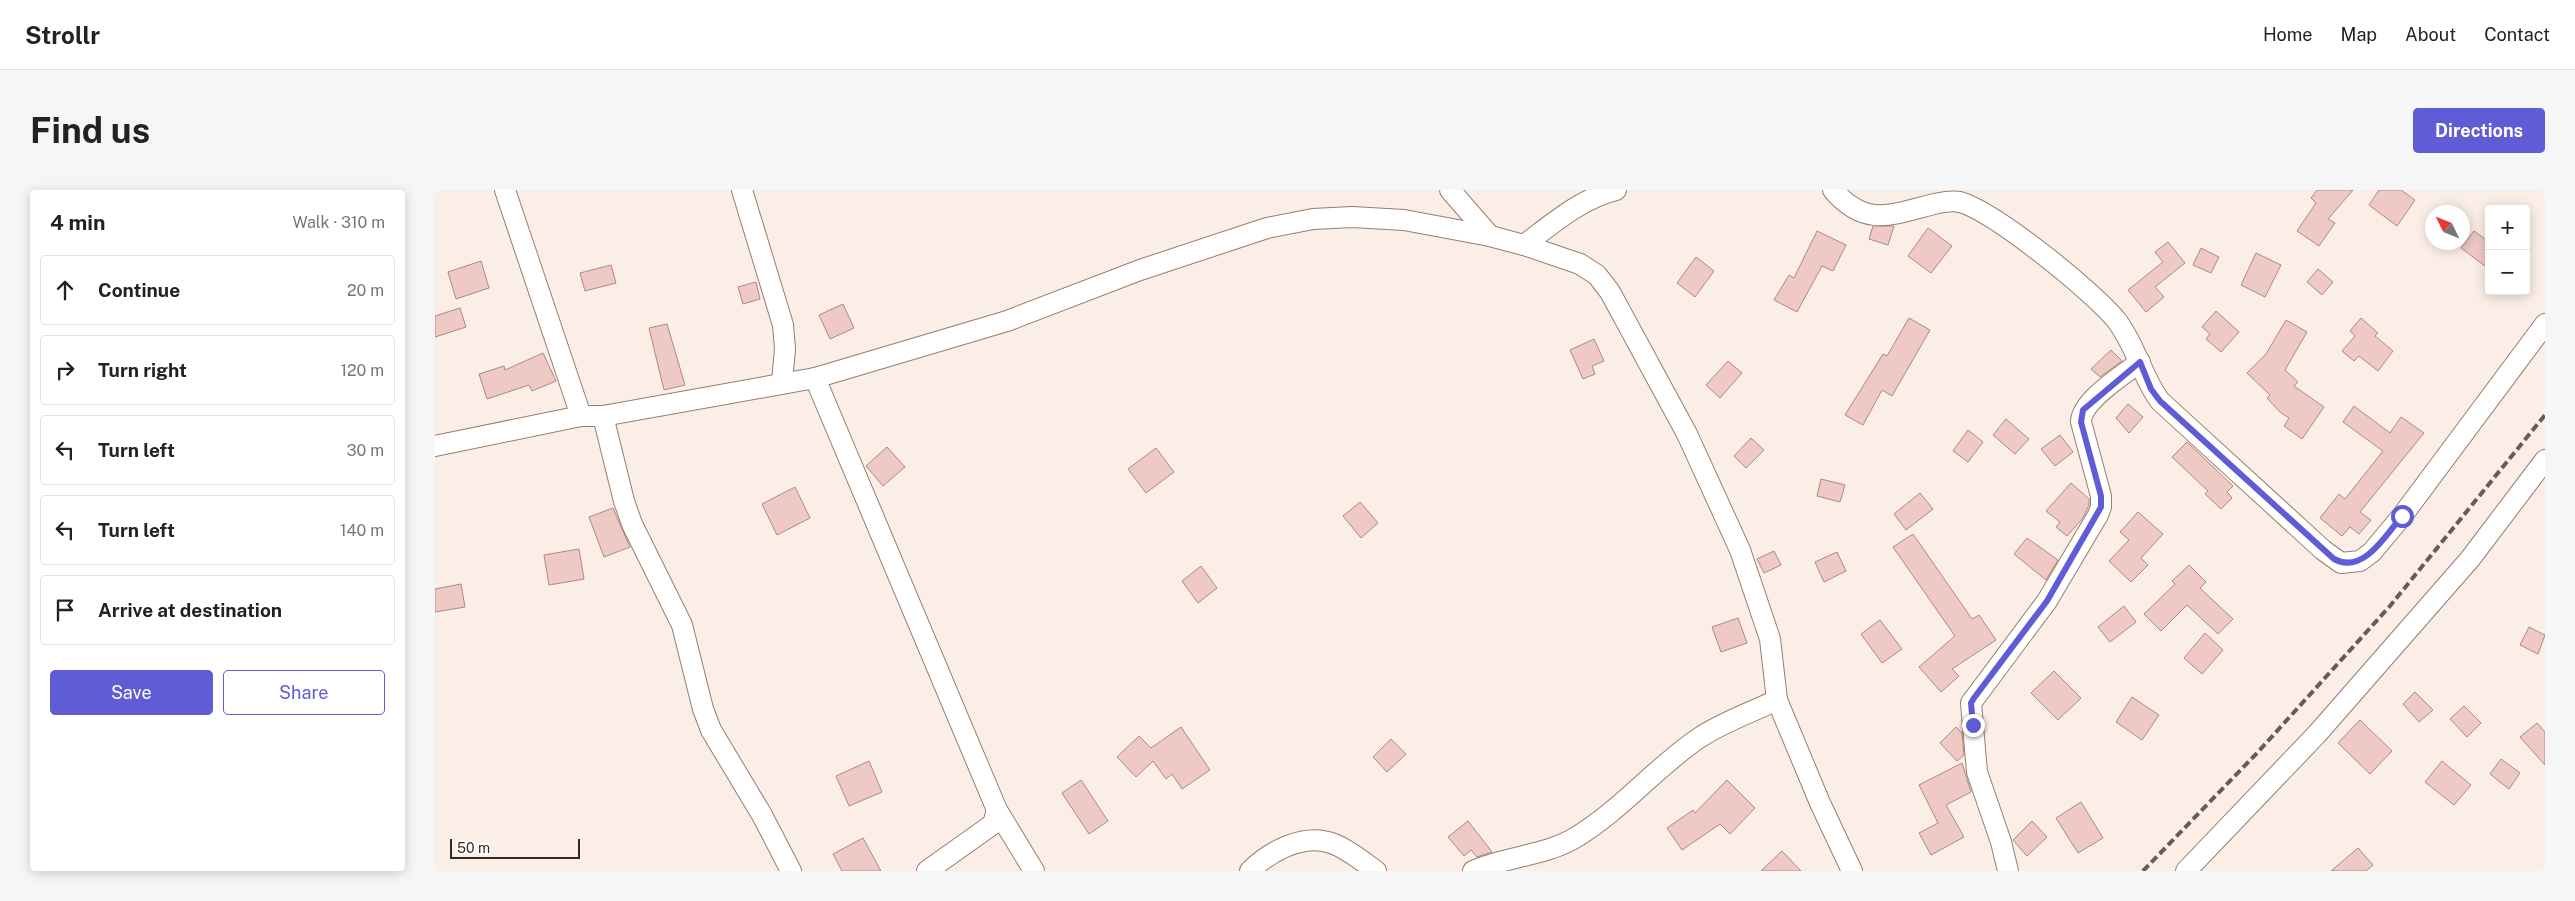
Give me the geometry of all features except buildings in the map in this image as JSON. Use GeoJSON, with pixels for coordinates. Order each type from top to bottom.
{"type":"FeatureCollection","features":[{"type":"Feature","properties":{"kind":"street"},"geometry":{"type":"LineString","coordinates":[[505,190],[581,416]]}},
{"type":"Feature","properties":{"kind":"street"},"geometry":{"type":"LineString","coordinates":[[742,190],[783,325],[785,349],[782,382]]}},
{"type":"Feature","properties":{"kind":"street"},"geometry":{"type":"LineString","coordinates":[[1450,190],[1490,236]]}},
{"type":"Feature","properties":{"kind":"street"},"geometry":{"type":"LineString","coordinates":[[1524,244],[1566,213],[1607,192],[1617,190]]}},
{"type":"Feature","properties":{"kind":"street"},"geometry":{"type":"LineString","coordinates":[[1833,190],[1846,205],[1865,214],[1884,216],[1938,203],[1958,202],[1986,214],[2100,301],[2122,329],[2140,362],[2151,389],[2160,401],[2341,563],[2347,564],[2360,561],[2372,552],[2402,516],[2545,324]]}},
{"type":"Feature","properties":{"kind":"street"},"geometry":{"type":"LineString","coordinates":[[435,446],[581,416],[603,416],[782,382],[815,378],[1007,321],[1140,270],[1267,228],[1313,219],[1352,216],[1404,220],[1524,244],[1580,264],[1597,275],[1610,292],[1687,434],[1740,550],[1770,640],[1777,700],[1820,803],[1852,871]]}},
{"type":"Feature","properties":{"kind":"street"},"geometry":{"type":"LineString","coordinates":[[2007,871],[2001,842],[1977,772],[1971,703],[2047,601],[2098,515],[2101,507],[2101,496],[2081,415],[2086,405],[2140,362]]}},
{"type":"Feature","properties":{"kind":"street"},"geometry":{"type":"LineString","coordinates":[[815,378],[997,810],[1034,871]]}},
{"type":"Feature","properties":{"kind":"street"},"geometry":{"type":"LineString","coordinates":[[603,416],[624,501],[632,524],[682,625],[703,710],[711,730],[762,815],[791,871]]}},
{"type":"Feature","properties":{"kind":"street"},"geometry":{"type":"LineString","coordinates":[[2185,871],[2323,727],[2470,559],[2545,460]]}},
{"type":"Feature","properties":{"kind":"street"},"geometry":{"type":"LineString","coordinates":[[1473,871],[1489,864],[1552,847],[1576,838],[1619,806],[1700,738],[1777,700]]}},
{"type":"Feature","properties":{"kind":"street"},"geometry":{"type":"LineString","coordinates":[[927,871],[993,824],[997,810]]}},
{"type":"Feature","properties":{"kind":"street"},"geometry":{"type":"LineString","coordinates":[[1250,871],[1283,848],[1304,841],[1319,840],[1348,850],[1376,871]]}},
{"type":"Feature","properties":{"kind":"railway"},"geometry":{"type":"LineString","coordinates":[[2143,871],[2258,752],[2390,606],[2545,415]]}},
{"type":"Feature","properties":{"kind":"route"},"geometry":{"type":"LineString","coordinates":[[1973,725],[1971,703],[2047,601],[2101,507],[2101,496],[2081,422],[2083,410],[2086,405],[2140,362],[2151,389],[2160,401],[2334,559],[2347,564],[2360,561],[2372,552],[2402,516]]}}]}
